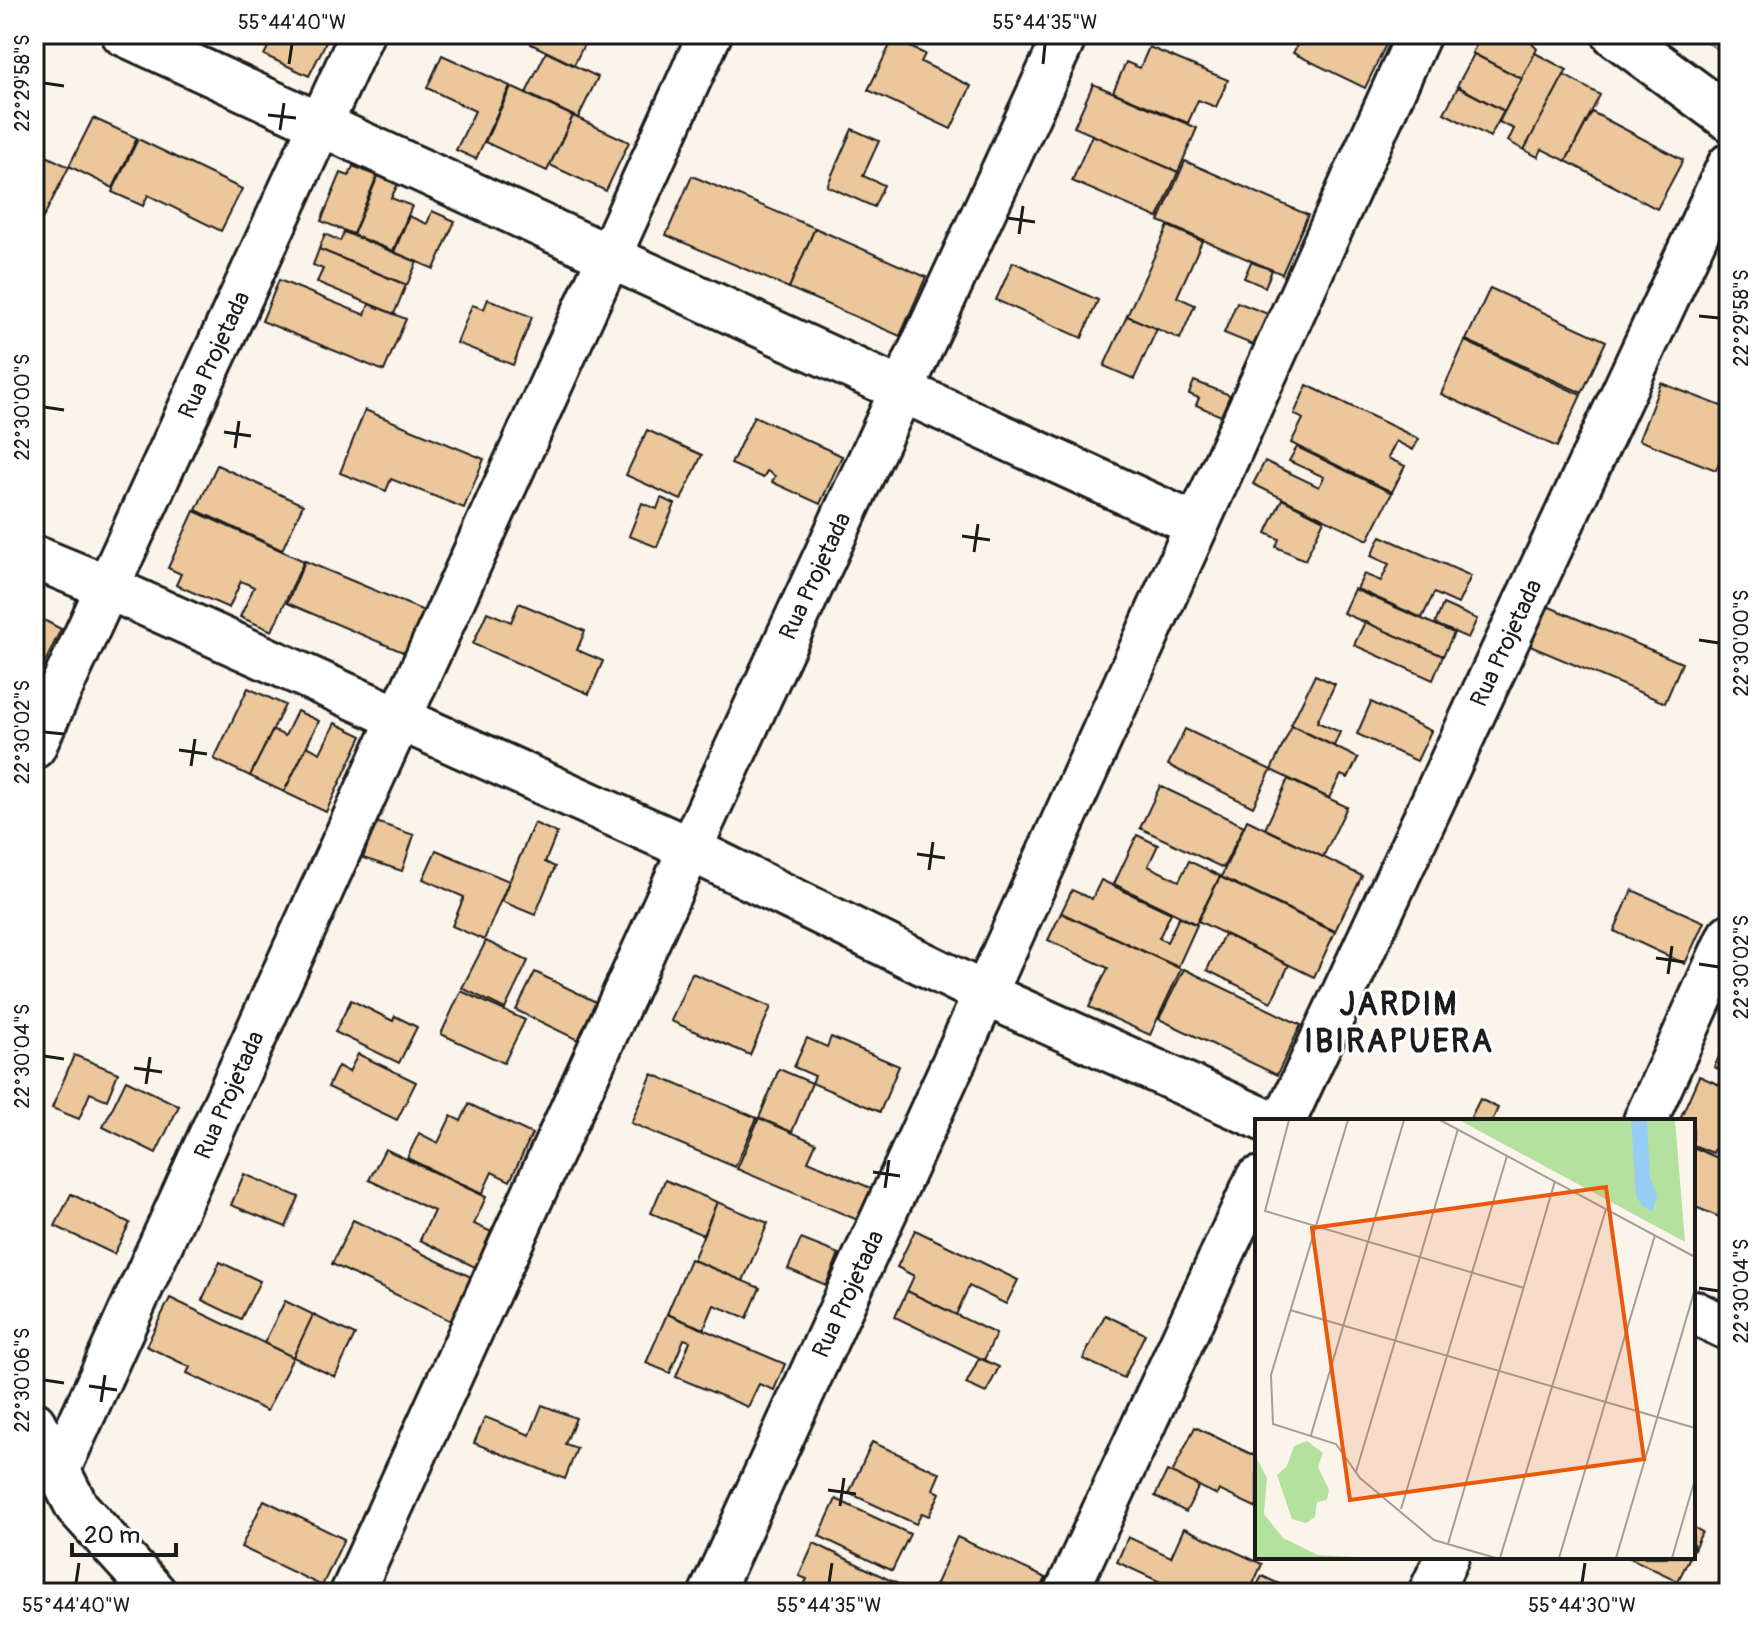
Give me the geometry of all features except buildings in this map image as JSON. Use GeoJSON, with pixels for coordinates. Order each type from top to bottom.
{"type":"FeatureCollection","features":[{"type":"Feature","properties":{"kind":"main road"},"geometry":{"type":"LineString","coordinates":[[1615,34],[1729,118]]}},
{"type":"Feature","properties":{"kind":"street"},"geometry":{"type":"LineString","coordinates":[[123,34],[1196,525]]}},
{"type":"Feature","properties":{"kind":"street","name":"Rua Projetada"},"geometry":{"type":"LineString","coordinates":[[34,747],[362,34]]}},
{"type":"Feature","properties":{"kind":"street","name":"Rua Projetada"},"geometry":{"type":"LineString","coordinates":[[58,1471],[710,34]]}},
{"type":"Feature","properties":{"kind":"street","name":"Rua Projetada"},"geometry":{"type":"LineString","coordinates":[[352,1593],[690,849],[1066,34]]}},
{"type":"Feature","properties":{"kind":"street","name":"Rua Projetada"},"geometry":{"type":"LineString","coordinates":[[711,1593],[1419,34]]}},
{"type":"Feature","properties":{"kind":"street","name":"Rua Projetada"},"geometry":{"type":"LineString","coordinates":[[1285,1119],[1729,165]]}},
{"type":"Feature","properties":{"kind":"street"},"geometry":{"type":"LineString","coordinates":[[34,557],[690,849],[985,994],[1263,1119]]}},
{"type":"Feature","properties":{"kind":"street"},"geometry":{"type":"LineString","coordinates":[[1646,1119],[1729,936]]}},
{"type":"Feature","properties":{"kind":"street"},"geometry":{"type":"LineString","coordinates":[[1066,1593],[1255,1183]]}},
{"type":"Feature","properties":{"kind":"street"},"geometry":{"type":"LineString","coordinates":[[1695,1313],[1729,1329]]}},
{"type":"Feature","properties":{"kind":"street"},"geometry":{"type":"LineString","coordinates":[[34,1423],[77,1507],[155,1593]]}},
{"type":"Feature","properties":{"kind":"street"},"geometry":{"type":"LineString","coordinates":[[1430,1593],[1446,1559]]}},
{"type":"Feature","properties":{"kind":"green space"},"geometry":{"type":"Polygon","coordinates":[[[1696,34],[1729,34],[1729,58],[1696,34]]]}},
{"type":"Feature","properties":{"kind":"district","name":"JARDIM IBIRAPUERA"},"geometry":{"type":"Point","coordinates":[1399,1022]}}]}
